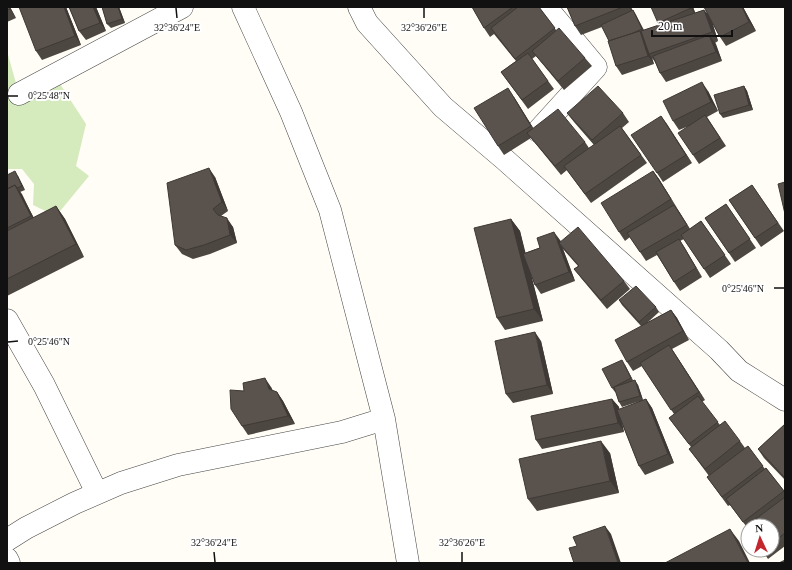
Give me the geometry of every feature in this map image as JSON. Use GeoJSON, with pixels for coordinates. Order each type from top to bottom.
{"type":"FeatureCollection","features":[{"type":"Feature","properties":{"kind":"street"},"geometry":{"type":"LineString","coordinates":[[18,94],[182,7]]}},
{"type":"Feature","properties":{"kind":"street"},"geometry":{"type":"LineString","coordinates":[[243,7],[291,112],[330,210],[384,419],[408,563]]}},
{"type":"Feature","properties":{"kind":"street"},"geometry":{"type":"LineString","coordinates":[[358,7],[367,23],[444,107],[719,350],[739,371],[785,400]]}},
{"type":"Feature","properties":{"kind":"street"},"geometry":{"type":"LineString","coordinates":[[538,131],[596,67],[546,7]]}},
{"type":"Feature","properties":{"kind":"street"},"geometry":{"type":"LineString","coordinates":[[7,320],[44,385],[97,493]]}},
{"type":"Feature","properties":{"kind":"street"},"geometry":{"type":"LineString","coordinates":[[7,540],[26,528],[97,493],[121,483],[178,465],[342,432],[384,419]]}},
{"type":"Feature","properties":{"kind":"street"},"geometry":{"type":"LineString","coordinates":[[7,559],[9,563]]}},
{"type":"Feature","properties":{"kind":"green space"},"geometry":{"type":"Polygon","coordinates":[[[7,51],[19,94],[60,84],[86,124],[76,166],[89,176],[56,216],[33,205],[34,184],[22,169],[7,169],[7,51]]]}},
{"type":"Feature","properties":{"kind":"building"},"geometry":{"type":"Polygon","coordinates":[[[19,7],[64,7],[75,36],[36,51],[19,7]]]}},
{"type":"Feature","properties":{"kind":"building"},"geometry":{"type":"Polygon","coordinates":[[[69,7],[93,7],[100,23],[79,31],[69,7]]]}},
{"type":"Feature","properties":{"kind":"building"},"geometry":{"type":"Polygon","coordinates":[[[102,7],[118,7],[122,19],[107,24],[102,7]]]}},
{"type":"Feature","properties":{"kind":"building"},"geometry":{"type":"Polygon","coordinates":[[[472,7],[513,7],[484,28],[472,7]]]}},
{"type":"Feature","properties":{"kind":"building"},"geometry":{"type":"Polygon","coordinates":[[[518,7],[539,7],[555,28],[515,59],[491,28],[518,7]]]}},
{"type":"Feature","properties":{"kind":"building"},"geometry":{"type":"Polygon","coordinates":[[[567,7],[623,7],[575,26],[567,7]]]}},
{"type":"Feature","properties":{"kind":"building"},"geometry":{"type":"Polygon","coordinates":[[[651,7],[690,7],[691,8],[658,23],[651,7]]]}},
{"type":"Feature","properties":{"kind":"building"},"geometry":{"type":"Polygon","coordinates":[[[704,7],[742,7],[749,22],[720,37],[704,7]]]}},
{"type":"Feature","properties":{"kind":"building"},"geometry":{"type":"Polygon","coordinates":[[[633,10],[642,29],[609,41],[601,25],[633,10]]]}},
{"type":"Feature","properties":{"kind":"building"},"geometry":{"type":"Polygon","coordinates":[[[704,10],[712,32],[649,54],[641,31],[704,10]]]}},
{"type":"Feature","properties":{"kind":"building"},"geometry":{"type":"Polygon","coordinates":[[[559,28],[585,58],[558,81],[532,51],[559,28]]]}},
{"type":"Feature","properties":{"kind":"building"},"geometry":{"type":"Polygon","coordinates":[[[640,31],[648,56],[616,66],[608,41],[640,31]]]}},
{"type":"Feature","properties":{"kind":"building"},"geometry":{"type":"Polygon","coordinates":[[[709,35],[716,52],[660,73],[653,56],[709,35]]]}},
{"type":"Feature","properties":{"kind":"building"},"geometry":{"type":"Polygon","coordinates":[[[528,53],[548,81],[522,100],[501,72],[528,53]]]}},
{"type":"Feature","properties":{"kind":"building"},"geometry":{"type":"Polygon","coordinates":[[[702,82],[711,102],[673,121],[663,101],[702,82]]]}},
{"type":"Feature","properties":{"kind":"building"},"geometry":{"type":"Polygon","coordinates":[[[598,86],[623,113],[592,140],[567,113],[598,86]]]}},
{"type":"Feature","properties":{"kind":"building"},"geometry":{"type":"Polygon","coordinates":[[[744,86],[749,105],[720,114],[714,95],[744,86]]]}},
{"type":"Feature","properties":{"kind":"building"},"geometry":{"type":"Polygon","coordinates":[[[508,88],[531,126],[498,146],[474,108],[508,88]]]}},
{"type":"Feature","properties":{"kind":"building"},"geometry":{"type":"Polygon","coordinates":[[[558,109],[585,142],[555,166],[527,133],[558,109]]]}},
{"type":"Feature","properties":{"kind":"building"},"geometry":{"type":"Polygon","coordinates":[[[705,115],[720,138],[693,155],[678,133],[705,115]]]}},
{"type":"Feature","properties":{"kind":"building"},"geometry":{"type":"Polygon","coordinates":[[[661,116],[686,155],[657,173],[631,135],[661,116]]]}},
{"type":"Feature","properties":{"kind":"building"},"geometry":{"type":"Polygon","coordinates":[[[620,126],[641,155],[585,194],[564,166],[620,126]]]}},
{"type":"Feature","properties":{"kind":"building"},"geometry":{"type":"Polygon","coordinates":[[[209,168],[222,202],[213,209],[218,215],[227,218],[230,235],[186,250],[175,245],[167,183],[209,168]]]}},
{"type":"Feature","properties":{"kind":"building"},"geometry":{"type":"Polygon","coordinates":[[[15,171],[22,186],[17,188],[15,185],[7,189],[7,175],[15,171]]]}},
{"type":"Feature","properties":{"kind":"building"},"geometry":{"type":"Polygon","coordinates":[[[653,171],[671,199],[619,232],[601,203],[653,171]]]}},
{"type":"Feature","properties":{"kind":"building"},"geometry":{"type":"Polygon","coordinates":[[[785,182],[785,214],[778,184],[785,182]]]}},
{"type":"Feature","properties":{"kind":"building"},"geometry":{"type":"Polygon","coordinates":[[[15,185],[31,216],[7,228],[7,189],[15,185]]]}},
{"type":"Feature","properties":{"kind":"building"},"geometry":{"type":"Polygon","coordinates":[[[752,185],[778,223],[755,238],[729,200],[752,185]]]}},
{"type":"Feature","properties":{"kind":"building"},"geometry":{"type":"Polygon","coordinates":[[[726,204],[750,239],[729,253],[705,218],[726,204]]]}},
{"type":"Feature","properties":{"kind":"building"},"geometry":{"type":"Polygon","coordinates":[[[674,205],[687,225],[640,252],[627,233],[674,205]]]}},
{"type":"Feature","properties":{"kind":"building"},"geometry":{"type":"Polygon","coordinates":[[[56,206],[76,244],[7,279],[7,231],[56,206]]]}},
{"type":"Feature","properties":{"kind":"building"},"geometry":{"type":"Polygon","coordinates":[[[511,219],[534,309],[497,318],[474,228],[511,219]]]}},
{"type":"Feature","properties":{"kind":"building"},"geometry":{"type":"Polygon","coordinates":[[[701,221],[725,255],[704,269],[681,235],[701,221]]]}},
{"type":"Feature","properties":{"kind":"building"},"geometry":{"type":"Polygon","coordinates":[[[578,227],[624,281],[601,300],[574,269],[579,266],[559,243],[578,227]]]}},
{"type":"Feature","properties":{"kind":"building"},"geometry":{"type":"Polygon","coordinates":[[[554,232],[569,272],[535,285],[523,254],[540,248],[537,238],[554,232]]]}},
{"type":"Feature","properties":{"kind":"building"},"geometry":{"type":"Polygon","coordinates":[[[679,239],[696,268],[674,282],[656,252],[679,239]]]}},
{"type":"Feature","properties":{"kind":"building"},"geometry":{"type":"Polygon","coordinates":[[[636,286],[656,307],[639,322],[619,300],[636,286]]]}},
{"type":"Feature","properties":{"kind":"building"},"geometry":{"type":"Polygon","coordinates":[[[671,310],[683,331],[627,362],[615,340],[671,310]]]}},
{"type":"Feature","properties":{"kind":"building"},"geometry":{"type":"Polygon","coordinates":[[[535,332],[547,385],[506,394],[495,341],[535,332]]]}},
{"type":"Feature","properties":{"kind":"building"},"geometry":{"type":"Polygon","coordinates":[[[669,345],[699,392],[671,410],[640,363],[669,345]]]}},
{"type":"Feature","properties":{"kind":"building"},"geometry":{"type":"Polygon","coordinates":[[[622,360],[631,378],[612,388],[602,369],[622,360]]]}},
{"type":"Feature","properties":{"kind":"building"},"geometry":{"type":"Polygon","coordinates":[[[265,378],[269,389],[277,392],[288,416],[242,426],[231,409],[230,390],[244,391],[243,383],[265,378]]]}},
{"type":"Feature","properties":{"kind":"building"},"geometry":{"type":"Polygon","coordinates":[[[635,380],[640,396],[619,402],[614,387],[635,380]]]}},
{"type":"Feature","properties":{"kind":"building"},"geometry":{"type":"Polygon","coordinates":[[[698,396],[718,422],[689,444],[669,418],[698,396]]]}},
{"type":"Feature","properties":{"kind":"building"},"geometry":{"type":"Polygon","coordinates":[[[612,399],[618,423],[536,440],[531,416],[612,399]]]}},
{"type":"Feature","properties":{"kind":"building"},"geometry":{"type":"Polygon","coordinates":[[[646,399],[668,454],[639,466],[617,410],[646,399]]]}},
{"type":"Feature","properties":{"kind":"building"},"geometry":{"type":"Polygon","coordinates":[[[725,421],[740,441],[705,469],[689,449],[725,421]]]}},
{"type":"Feature","properties":{"kind":"building"},"geometry":{"type":"Polygon","coordinates":[[[785,424],[785,478],[758,449],[785,424]]]}},
{"type":"Feature","properties":{"kind":"building"},"geometry":{"type":"Polygon","coordinates":[[[601,441],[610,481],[528,499],[519,459],[601,441]]]}},
{"type":"Feature","properties":{"kind":"building"},"geometry":{"type":"Polygon","coordinates":[[[748,446],[763,466],[722,497],[707,477],[748,446]]]}},
{"type":"Feature","properties":{"kind":"building"},"geometry":{"type":"Polygon","coordinates":[[[766,468],[784,491],[748,518],[740,518],[726,499],[766,468]]]}},
{"type":"Feature","properties":{"kind":"building"},"geometry":{"type":"Polygon","coordinates":[[[785,497],[785,533],[780,537],[780,518],[757,518],[785,497]]]}},
{"type":"Feature","properties":{"kind":"building"},"geometry":{"type":"Polygon","coordinates":[[[605,526],[618,563],[574,563],[569,548],[577,546],[573,537],[605,526]]]}},
{"type":"Feature","properties":{"kind":"building"},"geometry":{"type":"Polygon","coordinates":[[[730,529],[740,548],[740,558],[745,558],[748,563],[665,563],[730,529]]]}}]}
